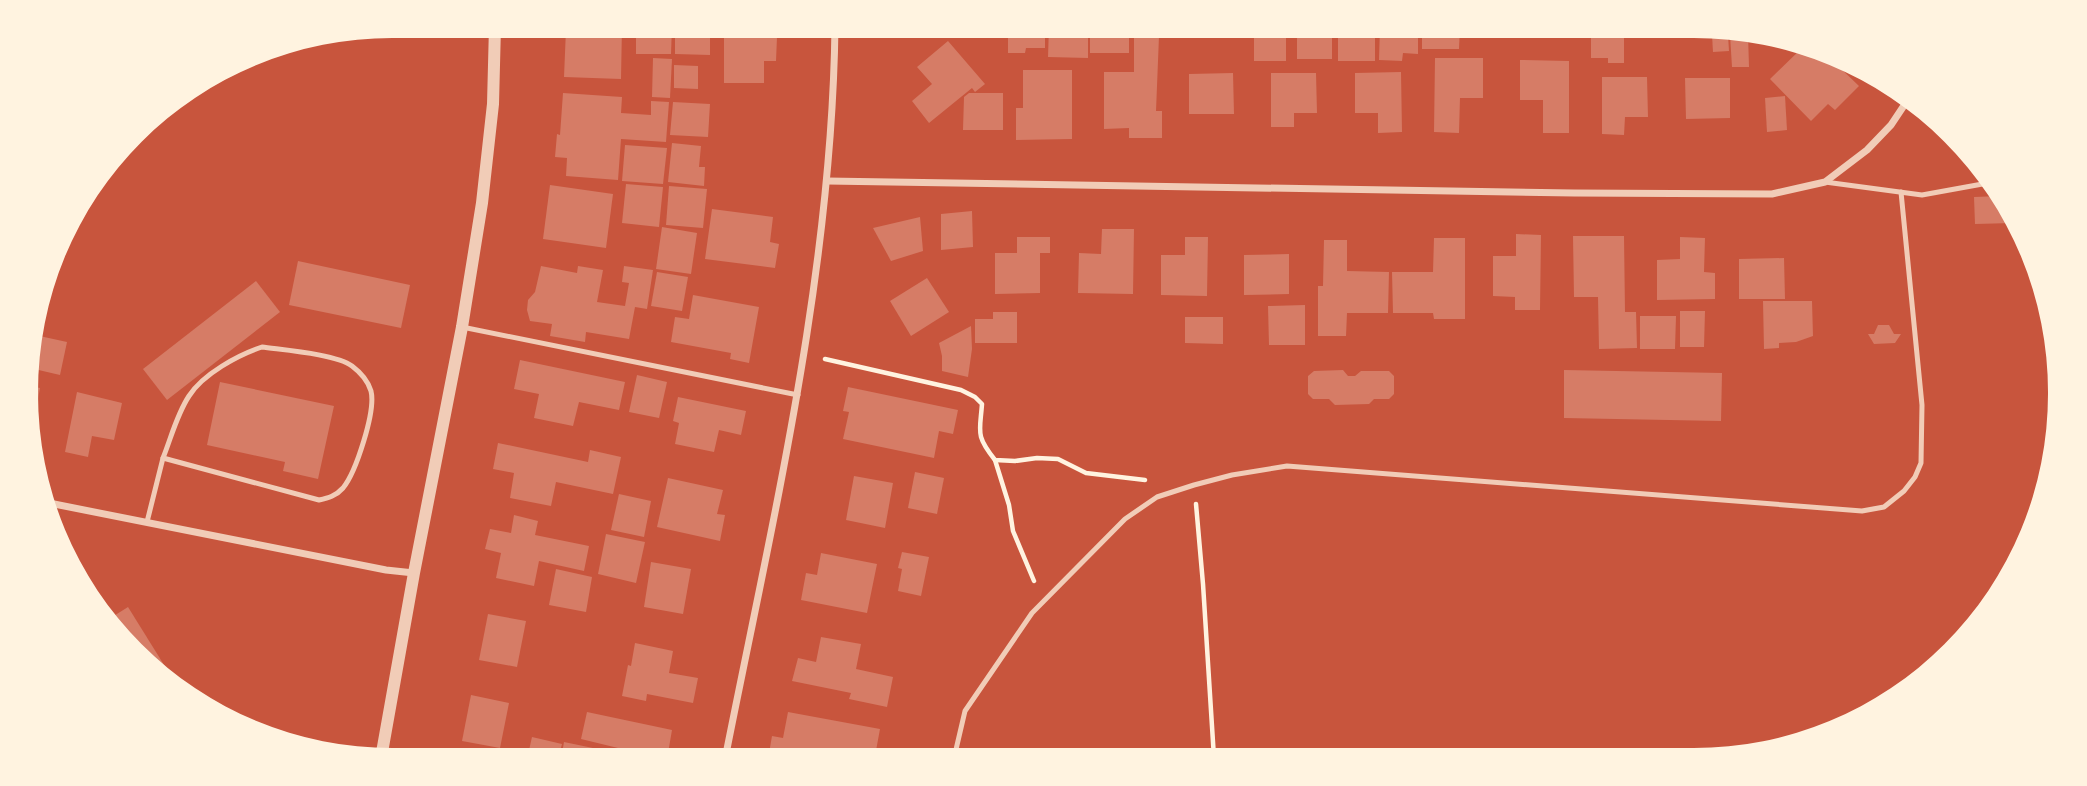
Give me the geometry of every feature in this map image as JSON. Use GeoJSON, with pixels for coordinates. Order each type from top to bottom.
{"type":"FeatureCollection","features":[{"type":"Feature","properties":{"kind":"street"},"geometry":{"type":"LineString","coordinates":[[383,748],[462,327],[482,204],[493,104],[495,38]]}},
{"type":"Feature","properties":{"kind":"street"},"geometry":{"type":"LineString","coordinates":[[727,748],[805,354],[827,181],[834,38]]}},
{"type":"Feature","properties":{"kind":"street"},"geometry":{"type":"LineString","coordinates":[[827,181],[1532,193],[1772,194],[1825,182],[1867,149],[1891,125],[1903,107]]}},
{"type":"Feature","properties":{"kind":"street"},"geometry":{"type":"LineString","coordinates":[[56,504],[386,570],[414,573]]}},
{"type":"Feature","properties":{"kind":"lane"},"geometry":{"type":"LineString","coordinates":[[1825,182],[1922,195],[1980,184]]}},
{"type":"Feature","properties":{"kind":"lane"},"geometry":{"type":"LineString","coordinates":[[956,748],[965,712],[1018,634],[1042,604],[1125,519],[1157,497],[1232,475],[1287,466],[1862,511],[1884,507],[1904,491],[1915,477],[1921,463],[1922,405],[1901,192]]}},
{"type":"Feature","properties":{"kind":"lane"},"geometry":{"type":"LineString","coordinates":[[462,327],[798,395]]}},
{"type":"Feature","properties":{"kind":"lane"},"geometry":{"type":"LineString","coordinates":[[147,522],[163,458],[190,394],[211,374],[240,354],[262,347],[336,359],[349,364],[363,375],[370,389],[373,406],[349,480],[341,491],[331,498],[319,500],[163,458]]}},
{"type":"Feature","properties":{"kind":"path"},"geometry":{"type":"LineString","coordinates":[[805,354],[961,390],[982,404],[978,429],[981,439],[995,460],[1010,505],[1018,546],[1029,567],[1042,604]]}},
{"type":"Feature","properties":{"kind":"path"},"geometry":{"type":"LineString","coordinates":[[995,460],[1058,459],[1086,473],[1099,476],[1194,485],[1213,748]]}},
{"type":"Feature","properties":{"kind":"building"},"geometry":{"type":"Polygon","coordinates":[[[566,38],[622,38],[621,79],[564,77],[566,38]]]}},
{"type":"Feature","properties":{"kind":"building"},"geometry":{"type":"Polygon","coordinates":[[[636,38],[672,38],[671,54],[636,54],[636,38]]]}},
{"type":"Feature","properties":{"kind":"building"},"geometry":{"type":"Polygon","coordinates":[[[675,38],[710,38],[710,55],[675,54],[675,38]]]}},
{"type":"Feature","properties":{"kind":"building"},"geometry":{"type":"Polygon","coordinates":[[[724,38],[777,38],[776,61],[764,61],[764,83],[724,83],[724,38]]]}},
{"type":"Feature","properties":{"kind":"building"},"geometry":{"type":"Polygon","coordinates":[[[1008,38],[1045,38],[1045,48],[1026,48],[1025,53],[1008,53],[1008,38]]]}},
{"type":"Feature","properties":{"kind":"building"},"geometry":{"type":"Polygon","coordinates":[[[1049,38],[1088,38],[1088,58],[1048,57],[1049,38]]]}},
{"type":"Feature","properties":{"kind":"building"},"geometry":{"type":"Polygon","coordinates":[[[1090,38],[1129,38],[1129,53],[1090,53],[1090,38]]]}},
{"type":"Feature","properties":{"kind":"building"},"geometry":{"type":"Polygon","coordinates":[[[1134,38],[1159,38],[1156,111],[1162,111],[1162,138],[1129,138],[1129,128],[1104,129],[1104,72],[1134,72],[1134,38]]]}},
{"type":"Feature","properties":{"kind":"building"},"geometry":{"type":"Polygon","coordinates":[[[1254,38],[1286,38],[1286,61],[1254,61],[1254,38]]]}},
{"type":"Feature","properties":{"kind":"building"},"geometry":{"type":"Polygon","coordinates":[[[1297,38],[1332,38],[1332,59],[1297,59],[1297,38]]]}},
{"type":"Feature","properties":{"kind":"building"},"geometry":{"type":"Polygon","coordinates":[[[1338,38],[1375,38],[1375,61],[1338,61],[1338,38]]]}},
{"type":"Feature","properties":{"kind":"building"},"geometry":{"type":"Polygon","coordinates":[[[1380,38],[1418,38],[1418,54],[1403,53],[1402,61],[1379,60],[1380,38]]]}},
{"type":"Feature","properties":{"kind":"building"},"geometry":{"type":"Polygon","coordinates":[[[1422,38],[1459,38],[1459,49],[1422,49],[1422,38]]]}},
{"type":"Feature","properties":{"kind":"building"},"geometry":{"type":"Polygon","coordinates":[[[1591,38],[1624,38],[1624,63],[1608,63],[1608,58],[1591,58],[1591,38]]]}},
{"type":"Feature","properties":{"kind":"building"},"geometry":{"type":"Polygon","coordinates":[[[1712,39],[1728,40],[1729,51],[1713,52],[1712,39]]]}},
{"type":"Feature","properties":{"kind":"building"},"geometry":{"type":"Polygon","coordinates":[[[948,41],[985,84],[975,92],[972,88],[929,123],[912,101],[932,84],[917,67],[948,41]]]}},
{"type":"Feature","properties":{"kind":"building"},"geometry":{"type":"Polygon","coordinates":[[[1730,41],[1748,43],[1749,67],[1732,67],[1730,41]]]}},
{"type":"Feature","properties":{"kind":"building"},"geometry":{"type":"Polygon","coordinates":[[[1796,54],[1844,72],[1859,86],[1835,110],[1828,104],[1811,121],[1770,79],[1796,54]]]}},
{"type":"Feature","properties":{"kind":"building"},"geometry":{"type":"Polygon","coordinates":[[[653,58],[672,59],[670,98],[652,97],[653,58]]]}},
{"type":"Feature","properties":{"kind":"building"},"geometry":{"type":"Polygon","coordinates":[[[1435,58],[1483,58],[1483,98],[1460,98],[1459,133],[1434,132],[1435,58]]]}},
{"type":"Feature","properties":{"kind":"building"},"geometry":{"type":"Polygon","coordinates":[[[1520,60],[1569,61],[1569,133],[1543,133],[1543,100],[1520,100],[1520,60]]]}},
{"type":"Feature","properties":{"kind":"building"},"geometry":{"type":"Polygon","coordinates":[[[674,65],[698,66],[698,89],[674,88],[674,65]]]}},
{"type":"Feature","properties":{"kind":"building"},"geometry":{"type":"Polygon","coordinates":[[[1023,70],[1072,70],[1072,139],[1016,140],[1016,108],[1023,108],[1023,70]]]}},
{"type":"Feature","properties":{"kind":"building"},"geometry":{"type":"Polygon","coordinates":[[[1401,72],[1402,132],[1378,133],[1378,113],[1355,113],[1355,73],[1401,72]]]}},
{"type":"Feature","properties":{"kind":"building"},"geometry":{"type":"Polygon","coordinates":[[[1233,73],[1234,114],[1189,114],[1189,74],[1233,73]]]}},
{"type":"Feature","properties":{"kind":"building"},"geometry":{"type":"Polygon","coordinates":[[[1271,73],[1316,73],[1317,113],[1294,113],[1294,127],[1271,127],[1271,73]]]}},
{"type":"Feature","properties":{"kind":"building"},"geometry":{"type":"Polygon","coordinates":[[[1602,77],[1647,77],[1648,117],[1625,117],[1624,135],[1602,134],[1602,77]]]}},
{"type":"Feature","properties":{"kind":"building"},"geometry":{"type":"Polygon","coordinates":[[[1685,78],[1730,78],[1730,118],[1686,119],[1685,78]]]}},
{"type":"Feature","properties":{"kind":"building"},"geometry":{"type":"Polygon","coordinates":[[[563,93],[622,97],[621,113],[651,115],[651,101],[669,102],[666,142],[621,139],[618,180],[566,176],[567,158],[555,157],[557,134],[560,135],[563,93]]]}},
{"type":"Feature","properties":{"kind":"building"},"geometry":{"type":"Polygon","coordinates":[[[969,93],[1003,93],[1003,130],[963,130],[964,97],[969,93]]]}},
{"type":"Feature","properties":{"kind":"building"},"geometry":{"type":"Polygon","coordinates":[[[1785,96],[1787,130],[1767,132],[1765,98],[1785,96]]]}},
{"type":"Feature","properties":{"kind":"building"},"geometry":{"type":"Polygon","coordinates":[[[673,102],[710,104],[708,137],[670,135],[673,102]]]}},
{"type":"Feature","properties":{"kind":"building"},"geometry":{"type":"Polygon","coordinates":[[[672,143],[701,146],[699,167],[705,167],[704,186],[668,182],[672,143]]]}},
{"type":"Feature","properties":{"kind":"building"},"geometry":{"type":"Polygon","coordinates":[[[625,145],[667,148],[663,184],[622,181],[625,145]]]}},
{"type":"Feature","properties":{"kind":"building"},"geometry":{"type":"Polygon","coordinates":[[[626,184],[663,187],[659,227],[622,223],[626,184]]]}},
{"type":"Feature","properties":{"kind":"building"},"geometry":{"type":"Polygon","coordinates":[[[550,185],[613,194],[606,248],[543,239],[550,185]]]}},
{"type":"Feature","properties":{"kind":"building"},"geometry":{"type":"Polygon","coordinates":[[[669,186],[707,189],[703,228],[666,225],[669,186]]]}},
{"type":"Feature","properties":{"kind":"building"},"geometry":{"type":"Polygon","coordinates":[[[1989,196],[2005,223],[1975,224],[1974,197],[1989,196]]]}},
{"type":"Feature","properties":{"kind":"building"},"geometry":{"type":"Polygon","coordinates":[[[712,209],[773,217],[770,242],[779,244],[775,268],[705,259],[712,209]]]}},
{"type":"Feature","properties":{"kind":"building"},"geometry":{"type":"Polygon","coordinates":[[[972,211],[973,247],[941,250],[941,214],[972,211]]]}},
{"type":"Feature","properties":{"kind":"building"},"geometry":{"type":"Polygon","coordinates":[[[920,217],[923,251],[891,261],[873,228],[920,217]]]}},
{"type":"Feature","properties":{"kind":"building"},"geometry":{"type":"Polygon","coordinates":[[[662,227],[697,233],[691,274],[656,269],[662,227]]]}},
{"type":"Feature","properties":{"kind":"building"},"geometry":{"type":"Polygon","coordinates":[[[1102,229],[1134,229],[1133,294],[1078,293],[1079,253],[1101,254],[1102,229]]]}},
{"type":"Feature","properties":{"kind":"building"},"geometry":{"type":"Polygon","coordinates":[[[1516,234],[1541,235],[1540,310],[1515,310],[1515,297],[1493,296],[1493,256],[1516,256],[1516,234]]]}},
{"type":"Feature","properties":{"kind":"building"},"geometry":{"type":"Polygon","coordinates":[[[1573,236],[1624,236],[1625,312],[1636,312],[1637,348],[1599,349],[1598,297],[1574,297],[1573,236]]]}},
{"type":"Feature","properties":{"kind":"building"},"geometry":{"type":"Polygon","coordinates":[[[1017,237],[1050,237],[1050,253],[1040,253],[1040,293],[995,294],[995,253],[1017,253],[1017,237]]]}},
{"type":"Feature","properties":{"kind":"building"},"geometry":{"type":"Polygon","coordinates":[[[1185,237],[1208,237],[1207,296],[1161,295],[1161,255],[1185,255],[1185,237]]]}},
{"type":"Feature","properties":{"kind":"building"},"geometry":{"type":"Polygon","coordinates":[[[1680,237],[1705,238],[1704,272],[1715,273],[1715,299],[1657,300],[1657,260],[1680,259],[1680,237]]]}},
{"type":"Feature","properties":{"kind":"building"},"geometry":{"type":"Polygon","coordinates":[[[1434,238],[1465,238],[1465,319],[1434,319],[1433,313],[1393,313],[1392,272],[1433,272],[1434,238]]]}},
{"type":"Feature","properties":{"kind":"building"},"geometry":{"type":"Polygon","coordinates":[[[1324,240],[1347,240],[1347,271],[1389,272],[1388,313],[1347,313],[1346,336],[1318,336],[1318,286],[1323,286],[1324,240]]]}},
{"type":"Feature","properties":{"kind":"building"},"geometry":{"type":"Polygon","coordinates":[[[1289,254],[1289,294],[1244,295],[1244,255],[1289,254]]]}},
{"type":"Feature","properties":{"kind":"building"},"geometry":{"type":"Polygon","coordinates":[[[1784,258],[1785,299],[1739,299],[1739,259],[1784,258]]]}},
{"type":"Feature","properties":{"kind":"building"},"geometry":{"type":"Polygon","coordinates":[[[298,261],[410,285],[401,328],[289,305],[298,261]]]}},
{"type":"Feature","properties":{"kind":"building"},"geometry":{"type":"Polygon","coordinates":[[[541,266],[577,273],[578,266],[603,270],[597,302],[625,306],[629,283],[622,282],[624,266],[653,270],[647,309],[635,307],[629,339],[586,332],[585,342],[550,336],[552,324],[530,321],[527,310],[528,300],[535,292],[541,266]]]}},
{"type":"Feature","properties":{"kind":"building"},"geometry":{"type":"Polygon","coordinates":[[[657,272],[688,277],[682,311],[651,306],[657,272]]]}},
{"type":"Feature","properties":{"kind":"building"},"geometry":{"type":"Polygon","coordinates":[[[927,278],[949,312],[911,336],[890,301],[927,278]]]}},
{"type":"Feature","properties":{"kind":"building"},"geometry":{"type":"Polygon","coordinates":[[[256,281],[280,312],[167,400],[143,369],[256,281]]]}},
{"type":"Feature","properties":{"kind":"building"},"geometry":{"type":"Polygon","coordinates":[[[693,295],[759,307],[749,363],[730,359],[731,353],[671,342],[675,317],[689,319],[693,295]]]}},
{"type":"Feature","properties":{"kind":"building"},"geometry":{"type":"Polygon","coordinates":[[[1763,301],[1812,301],[1813,336],[1796,342],[1779,343],[1779,348],[1764,349],[1763,301]]]}},
{"type":"Feature","properties":{"kind":"building"},"geometry":{"type":"Polygon","coordinates":[[[1305,305],[1305,345],[1269,345],[1268,306],[1305,305]]]}},
{"type":"Feature","properties":{"kind":"building"},"geometry":{"type":"Polygon","coordinates":[[[1680,311],[1705,311],[1704,347],[1680,347],[1680,311]]]}},
{"type":"Feature","properties":{"kind":"building"},"geometry":{"type":"Polygon","coordinates":[[[993,312],[1017,312],[1017,343],[975,343],[975,319],[993,319],[993,312]]]}},
{"type":"Feature","properties":{"kind":"building"},"geometry":{"type":"Polygon","coordinates":[[[1640,316],[1676,316],[1675,349],[1640,349],[1640,316]]]}},
{"type":"Feature","properties":{"kind":"building"},"geometry":{"type":"Polygon","coordinates":[[[1185,317],[1223,317],[1223,344],[1185,343],[1185,317]]]}},
{"type":"Feature","properties":{"kind":"building"},"geometry":{"type":"Polygon","coordinates":[[[1878,325],[1889,325],[1894,334],[1901,334],[1895,343],[1874,344],[1868,334],[1874,334],[1878,325]]]}},
{"type":"Feature","properties":{"kind":"building"},"geometry":{"type":"Polygon","coordinates":[[[971,326],[972,349],[968,377],[942,371],[939,343],[971,326]]]}},
{"type":"Feature","properties":{"kind":"building"},"geometry":{"type":"Polygon","coordinates":[[[43,337],[67,342],[60,375],[39,370],[43,337]]]}},
{"type":"Feature","properties":{"kind":"building"},"geometry":{"type":"Polygon","coordinates":[[[520,360],[625,382],[619,410],[579,402],[573,426],[534,418],[539,394],[514,389],[520,360]]]}},
{"type":"Feature","properties":{"kind":"building"},"geometry":{"type":"Polygon","coordinates":[[[1343,370],[1348,376],[1355,376],[1361,371],[1389,371],[1394,376],[1394,394],[1389,399],[1374,399],[1369,404],[1335,405],[1329,399],[1313,399],[1308,394],[1308,376],[1314,371],[1343,370]]]}},
{"type":"Feature","properties":{"kind":"building"},"geometry":{"type":"Polygon","coordinates":[[[1564,370],[1722,373],[1721,421],[1564,418],[1564,370]]]}},
{"type":"Feature","properties":{"kind":"building"},"geometry":{"type":"Polygon","coordinates":[[[637,375],[667,382],[659,418],[629,412],[637,375]]]}},
{"type":"Feature","properties":{"kind":"building"},"geometry":{"type":"Polygon","coordinates":[[[220,382],[334,406],[318,479],[283,471],[285,462],[207,445],[220,382]]]}},
{"type":"Feature","properties":{"kind":"building"},"geometry":{"type":"Polygon","coordinates":[[[848,387],[958,410],[953,434],[939,431],[934,458],[843,439],[849,412],[843,411],[848,387]]]}},
{"type":"Feature","properties":{"kind":"building"},"geometry":{"type":"Polygon","coordinates":[[[77,392],[122,403],[114,440],[92,436],[88,457],[65,452],[77,392]]]}},
{"type":"Feature","properties":{"kind":"building"},"geometry":{"type":"Polygon","coordinates":[[[678,397],[746,411],[741,435],[719,430],[714,452],[675,444],[679,423],[673,421],[678,397]]]}},
{"type":"Feature","properties":{"kind":"building"},"geometry":{"type":"Polygon","coordinates":[[[498,443],[588,462],[590,450],[621,457],[613,494],[556,482],[551,506],[510,498],[514,473],[493,469],[498,443]]]}},
{"type":"Feature","properties":{"kind":"building"},"geometry":{"type":"Polygon","coordinates":[[[915,472],[944,478],[937,514],[908,508],[915,472]]]}},
{"type":"Feature","properties":{"kind":"building"},"geometry":{"type":"Polygon","coordinates":[[[854,476],[893,483],[885,528],[846,520],[854,476]]]}},
{"type":"Feature","properties":{"kind":"building"},"geometry":{"type":"Polygon","coordinates":[[[668,478],[723,490],[717,514],[725,515],[720,541],[657,527],[668,478]]]}},
{"type":"Feature","properties":{"kind":"building"},"geometry":{"type":"Polygon","coordinates":[[[619,494],[651,501],[644,537],[611,530],[619,494]]]}},
{"type":"Feature","properties":{"kind":"building"},"geometry":{"type":"Polygon","coordinates":[[[514,515],[538,521],[535,535],[589,546],[584,571],[539,561],[534,586],[496,578],[501,553],[485,549],[490,529],[511,533],[514,515]]]}},
{"type":"Feature","properties":{"kind":"building"},"geometry":{"type":"Polygon","coordinates":[[[606,534],[645,542],[636,583],[598,574],[606,534]]]}},
{"type":"Feature","properties":{"kind":"building"},"geometry":{"type":"Polygon","coordinates":[[[902,552],[929,557],[921,596],[898,591],[902,569],[898,568],[902,552]]]}},
{"type":"Feature","properties":{"kind":"building"},"geometry":{"type":"Polygon","coordinates":[[[821,553],[877,564],[867,613],[801,600],[806,573],[817,575],[821,553]]]}},
{"type":"Feature","properties":{"kind":"building"},"geometry":{"type":"Polygon","coordinates":[[[651,562],[691,569],[683,614],[644,607],[651,562]]]}},
{"type":"Feature","properties":{"kind":"building"},"geometry":{"type":"Polygon","coordinates":[[[556,569],[592,577],[586,612],[549,605],[556,569]]]}},
{"type":"Feature","properties":{"kind":"building"},"geometry":{"type":"Polygon","coordinates":[[[128,607],[163,663],[142,644],[116,614],[128,607]]]}},
{"type":"Feature","properties":{"kind":"building"},"geometry":{"type":"Polygon","coordinates":[[[488,614],[526,621],[517,667],[479,660],[488,614]]]}},
{"type":"Feature","properties":{"kind":"building"},"geometry":{"type":"Polygon","coordinates":[[[821,637],[861,644],[856,669],[893,677],[887,707],[849,699],[851,693],[792,681],[798,658],[816,662],[821,637]]]}},
{"type":"Feature","properties":{"kind":"building"},"geometry":{"type":"Polygon","coordinates":[[[635,643],[673,651],[669,673],[698,678],[693,703],[647,694],[646,701],[622,696],[635,643]]]}},
{"type":"Feature","properties":{"kind":"building"},"geometry":{"type":"Polygon","coordinates":[[[471,695],[509,703],[500,748],[462,741],[471,695]]]}},
{"type":"Feature","properties":{"kind":"building"},"geometry":{"type":"Polygon","coordinates":[[[587,712],[672,730],[669,748],[618,748],[581,739],[587,712]]]}},
{"type":"Feature","properties":{"kind":"building"},"geometry":{"type":"Polygon","coordinates":[[[788,712],[880,729],[876,748],[770,748],[772,736],[783,738],[788,712]]]}},
{"type":"Feature","properties":{"kind":"building"},"geometry":{"type":"Polygon","coordinates":[[[532,737],[562,744],[561,748],[530,748],[532,737]]]}},
{"type":"Feature","properties":{"kind":"building"},"geometry":{"type":"Polygon","coordinates":[[[564,742],[593,748],[563,748],[564,742]]]}}]}
